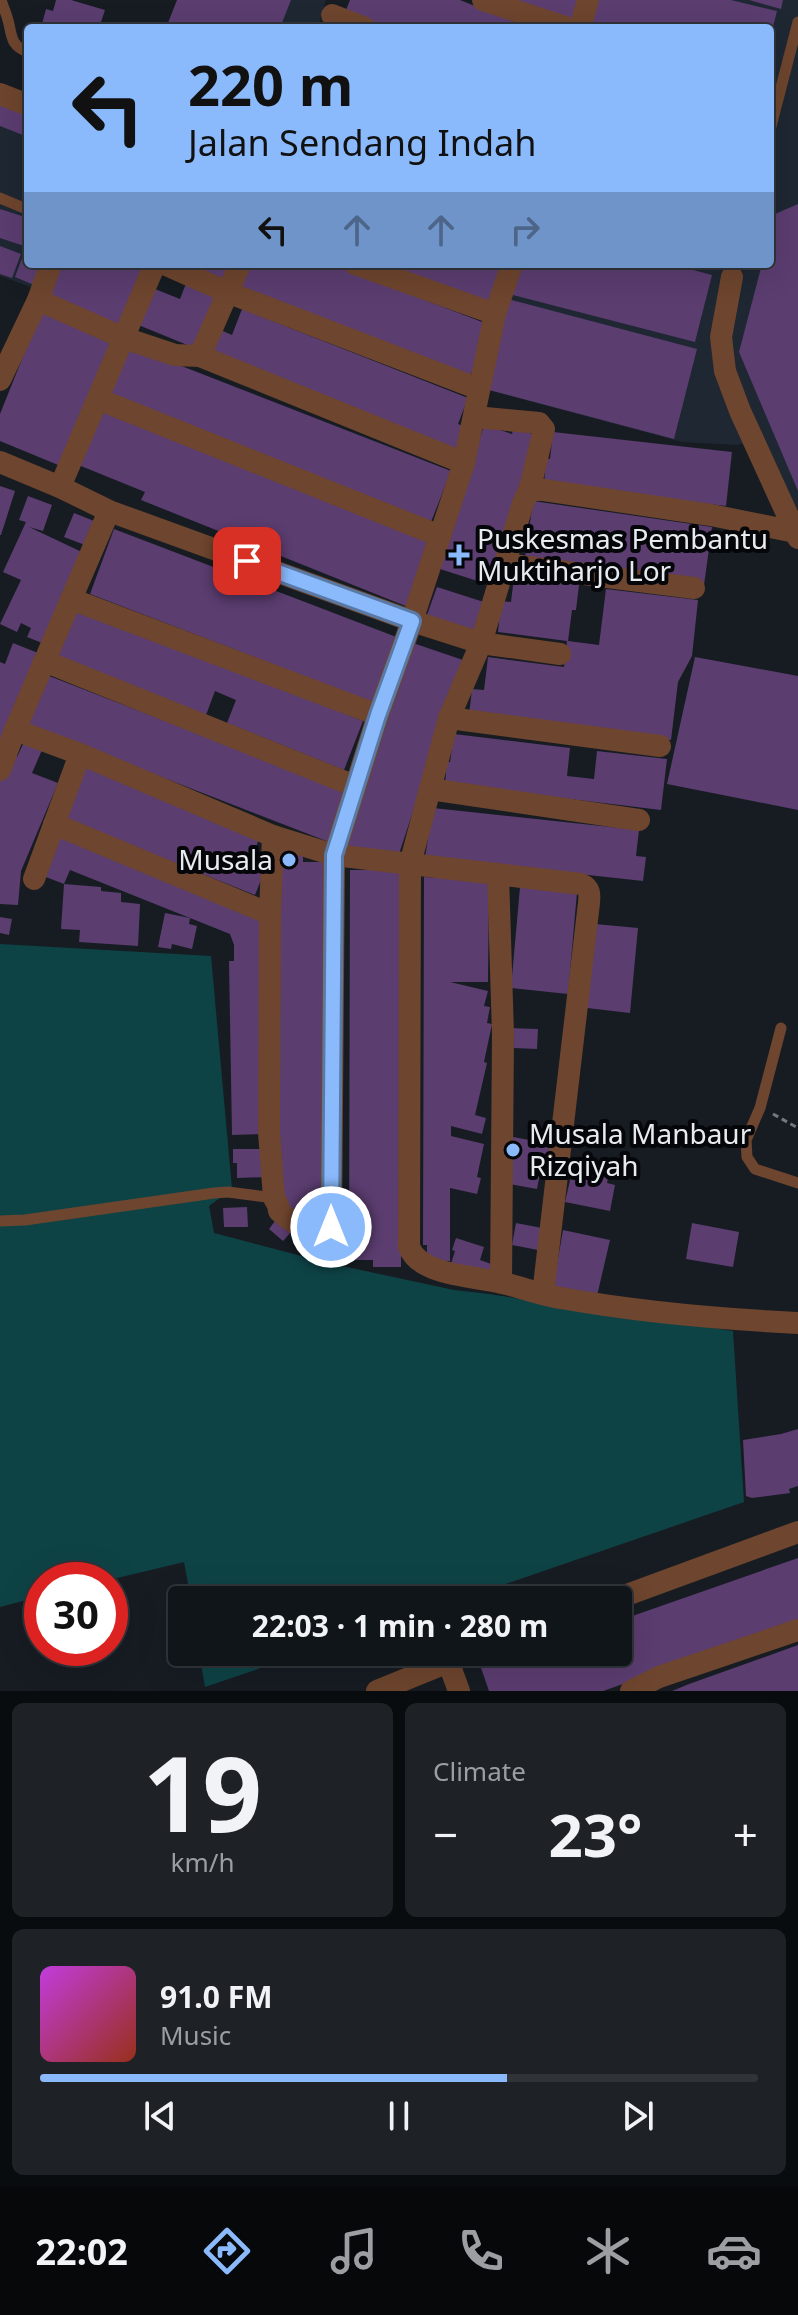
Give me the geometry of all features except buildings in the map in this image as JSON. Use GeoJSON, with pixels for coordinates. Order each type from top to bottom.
{"type":"FeatureCollection","features":[{"type":"Feature","properties":{"kind":"street"},"geometry":{"type":"LineString","coordinates":[[483,0],[556,24]]}},
{"type":"Feature","properties":{"kind":"street"},"geometry":{"type":"LineString","coordinates":[[581,24],[588,0]]}},
{"type":"Feature","properties":{"kind":"street"},"geometry":{"type":"LineString","coordinates":[[332,14],[356,24]]}},
{"type":"Feature","properties":{"kind":"street"},"geometry":{"type":"LineString","coordinates":[[0,94],[24,103]]}},
{"type":"Feature","properties":{"kind":"street"},"geometry":{"type":"LineString","coordinates":[[0,380],[50,268]]}},
{"type":"Feature","properties":{"kind":"street"},"geometry":{"type":"LineString","coordinates":[[60,487],[153,268]]}},
{"type":"Feature","properties":{"kind":"street"},"geometry":{"type":"LineString","coordinates":[[173,268],[227,292],[479,389]]}},
{"type":"Feature","properties":{"kind":"street"},"geometry":{"type":"LineString","coordinates":[[200,356],[238,268]]}},
{"type":"Feature","properties":{"kind":"street"},"geometry":{"type":"LineString","coordinates":[[366,268],[495,314]]}},
{"type":"Feature","properties":{"kind":"street"},"geometry":{"type":"LineString","coordinates":[[273,836],[269,1132],[274,1198],[279,1211],[300,1226],[320,1230],[331,1227],[334,855],[464,463],[495,314],[511,268]]}},
{"type":"Feature","properties":{"kind":"street"},"geometry":{"type":"LineString","coordinates":[[734,270],[721,337],[725,371],[797,535]]}},
{"type":"Feature","properties":{"kind":"street"},"geometry":{"type":"LineString","coordinates":[[38,300],[124,338],[175,355],[200,356],[464,463]]}},
{"type":"Feature","properties":{"kind":"street"},"geometry":{"type":"LineString","coordinates":[[98,399],[440,536]]}},
{"type":"Feature","properties":{"kind":"street"},"geometry":{"type":"LineString","coordinates":[[475,417],[539,423],[544,429],[530,488],[481,643],[449,718],[410,864],[409,1247],[415,1259],[432,1268],[543,1294],[718,1319],[798,1323]]}},
{"type":"Feature","properties":{"kind":"street"},"geometry":{"type":"LineString","coordinates":[[0,462],[109,511],[412,621],[481,643],[560,654]]}},
{"type":"Feature","properties":{"kind":"street"},"geometry":{"type":"LineString","coordinates":[[530,488],[711,515],[797,535]]}},
{"type":"Feature","properties":{"kind":"street"},"geometry":{"type":"LineString","coordinates":[[0,770],[109,511]]}},
{"type":"Feature","properties":{"kind":"street"},"geometry":{"type":"LineString","coordinates":[[505,564],[694,588]]}},
{"type":"Feature","properties":{"kind":"street"},"geometry":{"type":"LineString","coordinates":[[71,599],[378,715]]}},
{"type":"Feature","properties":{"kind":"street"},"geometry":{"type":"LineString","coordinates":[[44,661],[355,786]]}},
{"type":"Feature","properties":{"kind":"street"},"geometry":{"type":"LineString","coordinates":[[449,718],[660,746]]}},
{"type":"Feature","properties":{"kind":"street"},"geometry":{"type":"LineString","coordinates":[[15,730],[80,754],[273,836],[334,855],[581,884],[588,889],[590,895],[543,1294]]}},
{"type":"Feature","properties":{"kind":"street"},"geometry":{"type":"LineString","coordinates":[[34,879],[80,754]]}},
{"type":"Feature","properties":{"kind":"street"},"geometry":{"type":"LineString","coordinates":[[430,789],[639,820]]}},
{"type":"Feature","properties":{"kind":"street"},"geometry":{"type":"LineString","coordinates":[[54,824],[270,914]]}},
{"type":"Feature","properties":{"kind":"street"},"geometry":{"type":"LineString","coordinates":[[498,874],[503,1034],[501,1282]]}},
{"type":"Feature","properties":{"kind":"street"},"geometry":{"type":"LineString","coordinates":[[632,1593],[798,1532]]}},
{"type":"Feature","properties":{"kind":"street"},"geometry":{"type":"LineString","coordinates":[[631,1691],[659,1677],[798,1630]]}},
{"type":"Feature","properties":{"kind":"street"},"geometry":{"type":"LineString","coordinates":[[377,1691],[436,1666]]}},
{"type":"Feature","properties":{"kind":"street"},"geometry":{"type":"LineString","coordinates":[[450,1666],[459,1691]]}},
{"type":"Feature","properties":{"kind":"lane"},"geometry":{"type":"LineString","coordinates":[[1,0],[9,21],[11,39],[24,50]]}},
{"type":"Feature","properties":{"kind":"lane"},"geometry":{"type":"LineString","coordinates":[[774,115],[798,25]]}},
{"type":"Feature","properties":{"kind":"lane"},"geometry":{"type":"LineString","coordinates":[[0,198],[24,208]]}},
{"type":"Feature","properties":{"kind":"lane"},"geometry":{"type":"LineString","coordinates":[[781,1028],[760,1108],[746,1140],[747,1157],[755,1169],[798,1183]]}},
{"type":"Feature","properties":{"kind":"lane"},"geometry":{"type":"LineString","coordinates":[[0,1221],[214,1193],[274,1198]]}},
{"type":"Feature","properties":{"kind":"path"},"geometry":{"type":"LineString","coordinates":[[760,1108],[798,1128]]}},
{"type":"Feature","properties":{"kind":"shaded area"},"geometry":{"type":"Polygon","coordinates":[[[177,0],[326,0],[319,24],[168,24],[177,0]]]}},
{"type":"Feature","properties":{"kind":"shaded area"},"geometry":{"type":"Polygon","coordinates":[[[590,0],[798,0],[798,519],[759,438],[738,445],[682,442],[485,389],[514,268],[774,268],[774,24],[744,24],[590,0]]]}},
{"type":"Feature","properties":{"kind":"shaded area"},"geometry":{"type":"Polygon","coordinates":[[[0,90],[24,99],[24,268],[30,268],[42,291],[0,276],[0,90]]]}},
{"type":"Feature","properties":{"kind":"water"},"geometry":{"type":"Polygon","coordinates":[[[0,944],[211,956],[232,1189],[209,1206],[214,1233],[328,1263],[454,1290],[733,1331],[744,1502],[500,1586],[188,1586],[184,1562],[128,1575],[128,1562],[24,1562],[24,1601],[0,1607],[0,944]]]}},
{"type":"Feature","properties":{"kind":"water"},"geometry":{"type":"Polygon","coordinates":[[[201,1666],[267,1666],[205,1687],[201,1666]]]}},
{"type":"Feature","properties":{"kind":"place","name":"Puskesmas Pembantu Muktiharjo Lor"},"geometry":{"type":"Point","coordinates":[459,555]}},
{"type":"Feature","properties":{"kind":"place","name":"Musala"},"geometry":{"type":"Point","coordinates":[289,860]}},
{"type":"Feature","properties":{"kind":"place","name":"Musala Manbaur Rizqiyah"},"geometry":{"type":"Point","coordinates":[513,1150]}},
{"type":"Feature","properties":{"kind":"route"},"geometry":{"type":"LineString","coordinates":[[247,561],[412,621],[378,715],[334,855],[331,1227]]}}]}
